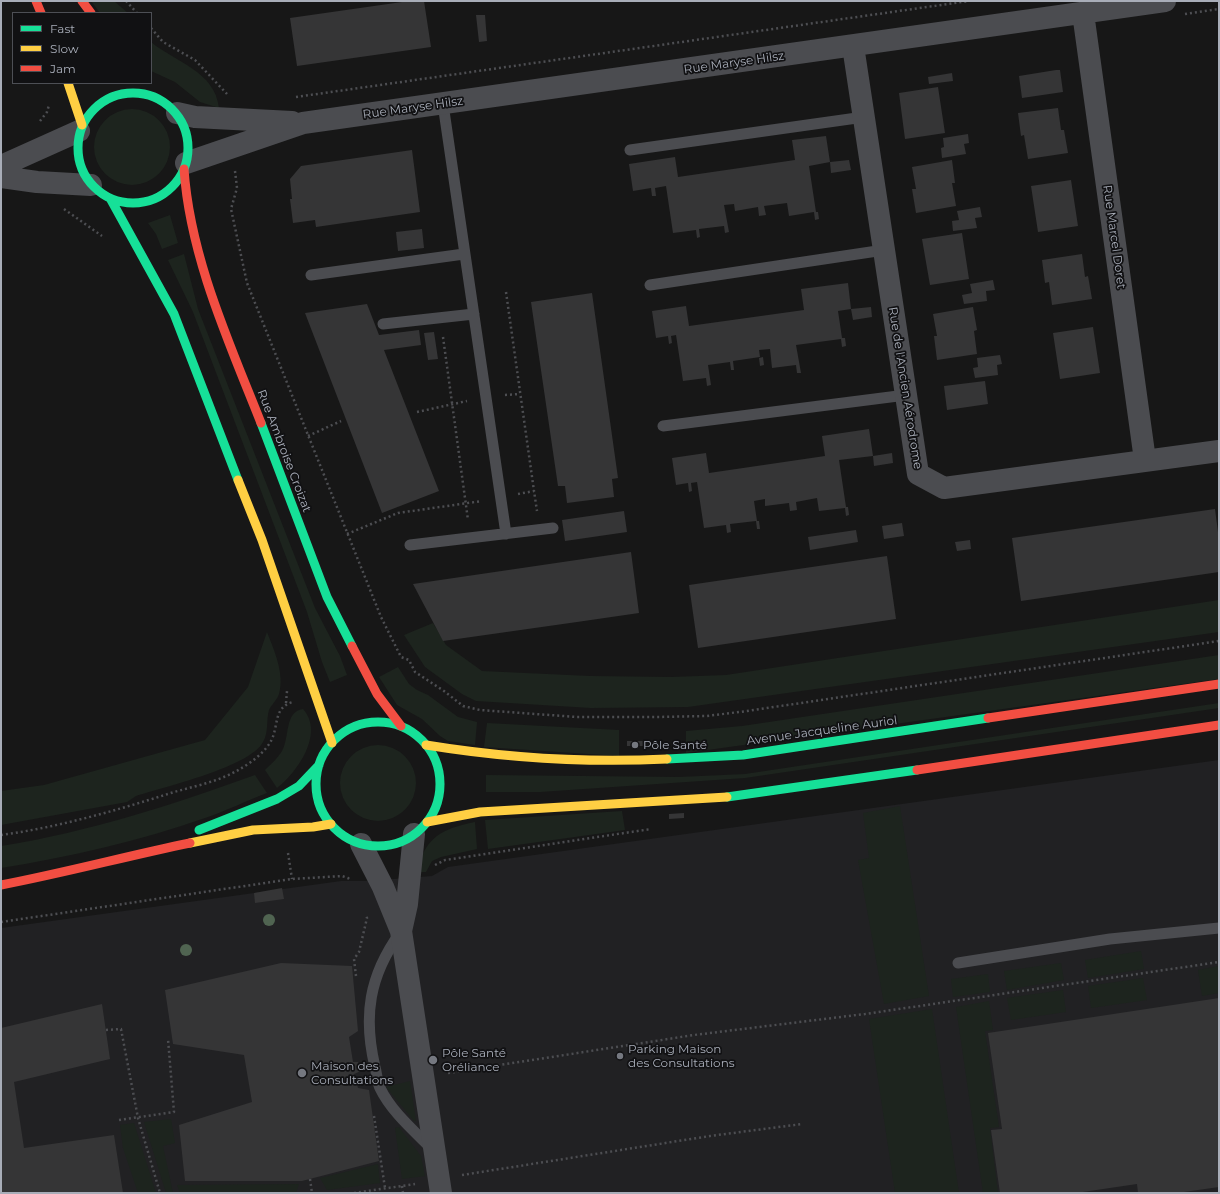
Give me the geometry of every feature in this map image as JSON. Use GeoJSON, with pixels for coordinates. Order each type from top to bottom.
{"type":"FeatureCollection","features":[{"type":"Feature","properties":{"kind":"main road"},"geometry":{"type":"LineString","coordinates":[[36,1],[41,12]]}},
{"type":"Feature","properties":{"kind":"main road"},"geometry":{"type":"LineString","coordinates":[[82,1],[90,12]]}},
{"type":"Feature","properties":{"kind":"main road"},"geometry":{"type":"LineString","coordinates":[[68,84],[81,128]]}},
{"type":"Feature","properties":{"kind":"main road"},"geometry":{"type":"LineString","coordinates":[[149,84],[170,107],[186,129],[189,146],[185,166],[175,184],[161,196],[145,202],[127,203],[110,198],[91,185],[81,169],[77,150],[81,128],[90,111],[103,101],[117,94],[133,92],[149,94],[170,107]]}},
{"type":"Feature","properties":{"kind":"main road","name":"Rue Ambroise Croizat"},"geometry":{"type":"LineString","coordinates":[[185,166],[186,201],[192,228],[214,302],[324,590],[377,694],[400,726]]}},
{"type":"Feature","properties":{"kind":"main road"},"geometry":{"type":"LineString","coordinates":[[110,198],[174,314],[262,540],[332,743]]}},
{"type":"Feature","properties":{"kind":"main road","name":"Avenue Jacqueline Auriol"},"geometry":{"type":"LineString","coordinates":[[426,745],[486,755],[562,760],[686,759],[728,756],[1219,684]]}},
{"type":"Feature","properties":{"kind":"main road"},"geometry":{"type":"LineString","coordinates":[[420,828],[437,804],[440,783],[436,763],[426,745],[414,734],[400,726],[371,722],[356,726],[344,733],[332,743],[324,754],[319,765],[316,780],[317,796],[322,811],[331,824],[344,836],[361,844],[375,846],[389,845],[420,828],[480,812],[615,806],[739,796],[1219,726]]}},
{"type":"Feature","properties":{"kind":"main road"},"geometry":{"type":"LineString","coordinates":[[145,852],[277,799],[299,786],[319,765]]}},
{"type":"Feature","properties":{"kind":"main road"},"geometry":{"type":"LineString","coordinates":[[1,885],[63,873],[145,852],[252,830],[313,827],[331,824]]}},
{"type":"Feature","properties":{"kind":"street","name":"Rue Maryse Hilsz"},"geometry":{"type":"LineString","coordinates":[[170,107],[196,117],[303,123],[1165,1]]}},
{"type":"Feature","properties":{"kind":"street","name":"Rue Marcel Doret"},"geometry":{"type":"LineString","coordinates":[[1083,13],[1144,460]]}},
{"type":"Feature","properties":{"kind":"street","name":"Rue de l'Ancien Aérodrome"},"geometry":{"type":"LineString","coordinates":[[853,46],[918,474],[944,488],[1219,451]]}},
{"type":"Feature","properties":{"kind":"street","name":"Rue Maryse Hilsz"},"geometry":{"type":"LineString","coordinates":[[185,166],[303,123]]}},
{"type":"Feature","properties":{"kind":"street"},"geometry":{"type":"LineString","coordinates":[[1,166],[81,128]]}},
{"type":"Feature","properties":{"kind":"street"},"geometry":{"type":"LineString","coordinates":[[1,177],[37,182],[91,185]]}},
{"type":"Feature","properties":{"kind":"street"},"geometry":{"type":"LineString","coordinates":[[401,931],[420,828]]}},
{"type":"Feature","properties":{"kind":"street"},"geometry":{"type":"LineString","coordinates":[[361,844],[383,887],[401,931],[441,1193]]}},
{"type":"Feature","properties":{"kind":"lane"},"geometry":{"type":"LineString","coordinates":[[442,104],[506,534]]}},
{"type":"Feature","properties":{"kind":"lane"},"geometry":{"type":"LineString","coordinates":[[630,150],[864,117]]}},
{"type":"Feature","properties":{"kind":"lane"},"geometry":{"type":"LineString","coordinates":[[650,285],[884,250]]}},
{"type":"Feature","properties":{"kind":"lane"},"geometry":{"type":"LineString","coordinates":[[311,275],[464,254]]}},
{"type":"Feature","properties":{"kind":"lane"},"geometry":{"type":"LineString","coordinates":[[383,324],[474,314]]}},
{"type":"Feature","properties":{"kind":"lane"},"geometry":{"type":"LineString","coordinates":[[663,426],[906,395]]}},
{"type":"Feature","properties":{"kind":"lane"},"geometry":{"type":"LineString","coordinates":[[410,545],[553,528]]}},
{"type":"Feature","properties":{"kind":"lane"},"geometry":{"type":"LineString","coordinates":[[958,963],[1110,939],[1219,928]]}},
{"type":"Feature","properties":{"kind":"lane"},"geometry":{"type":"LineString","coordinates":[[401,931],[388,949],[372,990],[369,1008],[372,1053],[379,1086],[385,1096],[396,1112],[434,1151]]}},
{"type":"Feature","properties":{"kind":"path"},"geometry":{"type":"LineString","coordinates":[[126,1],[136,12]]}},
{"type":"Feature","properties":{"kind":"path"},"geometry":{"type":"LineString","coordinates":[[294,98],[969,1]]}},
{"type":"Feature","properties":{"kind":"path"},"geometry":{"type":"LineString","coordinates":[[152,29],[163,42],[195,60],[230,98]]}},
{"type":"Feature","properties":{"kind":"path"},"geometry":{"type":"LineString","coordinates":[[36,125],[47,112],[50,101]]}},
{"type":"Feature","properties":{"kind":"path"},"geometry":{"type":"LineString","coordinates":[[235,170],[237,188],[231,209],[247,282],[381,617],[401,657],[409,660],[416,672],[464,706],[480,710],[577,717],[707,716],[964,680],[1219,641]]}},
{"type":"Feature","properties":{"kind":"path"},"geometry":{"type":"LineString","coordinates":[[61,207],[109,241]]}},
{"type":"Feature","properties":{"kind":"path"},"geometry":{"type":"LineString","coordinates":[[506,292],[538,518]]}},
{"type":"Feature","properties":{"kind":"path"},"geometry":{"type":"LineString","coordinates":[[441,318],[471,538]]}},
{"type":"Feature","properties":{"kind":"path"},"geometry":{"type":"LineString","coordinates":[[504,396],[520,394]]}},
{"type":"Feature","properties":{"kind":"path"},"geometry":{"type":"LineString","coordinates":[[417,412],[452,403],[475,400]]}},
{"type":"Feature","properties":{"kind":"path"},"geometry":{"type":"LineString","coordinates":[[308,436],[341,421]]}},
{"type":"Feature","properties":{"kind":"path"},"geometry":{"type":"LineString","coordinates":[[347,534],[398,513],[500,498],[534,491]]}},
{"type":"Feature","properties":{"kind":"path"},"geometry":{"type":"LineString","coordinates":[[286,688],[286,703]]}},
{"type":"Feature","properties":{"kind":"path"},"geometry":{"type":"LineString","coordinates":[[1,836],[34,831],[133,805],[219,778],[239,770],[254,760],[271,741],[281,708],[286,703],[300,700]]}},
{"type":"Feature","properties":{"kind":"path"},"geometry":{"type":"LineString","coordinates":[[288,852],[292,879]]}},
{"type":"Feature","properties":{"kind":"path"},"geometry":{"type":"LineString","coordinates":[[1,922],[292,879],[342,876],[348,878],[353,884]]}},
{"type":"Feature","properties":{"kind":"path"},"geometry":{"type":"LineString","coordinates":[[357,982],[354,959],[359,952],[367,918],[365,910]]}},
{"type":"Feature","properties":{"kind":"path"},"geometry":{"type":"LineString","coordinates":[[443,1073],[694,1035],[865,1014],[1219,962]]}},
{"type":"Feature","properties":{"kind":"path"},"geometry":{"type":"LineString","coordinates":[[106,1030],[121,1029],[138,1118],[160,1193]]}},
{"type":"Feature","properties":{"kind":"path"},"geometry":{"type":"LineString","coordinates":[[119,1120],[174,1112],[168,1039]]}},
{"type":"Feature","properties":{"kind":"path"},"geometry":{"type":"LineString","coordinates":[[374,1113],[385,1188]]}},
{"type":"Feature","properties":{"kind":"path"},"geometry":{"type":"LineString","coordinates":[[459,1176],[710,1136],[802,1124]]}},
{"type":"Feature","properties":{"kind":"path"},"geometry":{"type":"LineString","coordinates":[[310,1179],[312,1193]]}},
{"type":"Feature","properties":{"kind":"path"},"geometry":{"type":"LineString","coordinates":[[354,1193],[417,1183]]}},
{"type":"Feature","properties":{"kind":"path"},"geometry":{"type":"LineString","coordinates":[[402,1186],[403,1193]]}},
{"type":"Feature","properties":{"kind":"shaded area"},"geometry":{"type":"Polygon","coordinates":[[[91,1],[114,1],[127,12],[99,12],[91,1]]]}},
{"type":"Feature","properties":{"kind":"shaded area"},"geometry":{"type":"Polygon","coordinates":[[[152,43],[202,76],[216,95],[219,108],[200,102],[175,82],[152,71],[152,43]]]}},
{"type":"Feature","properties":{"kind":"shaded area"},"geometry":{"type":"Polygon","coordinates":[[[125,109],[139,109],[153,115],[164,126],[170,140],[170,154],[167,162],[159,174],[153,179],[139,185],[125,185],[111,179],[100,168],[94,154],[94,140],[100,126],[111,115],[125,109]]]}},
{"type":"Feature","properties":{"kind":"shaded area"},"geometry":{"type":"Polygon","coordinates":[[[170,215],[178,243],[162,249],[156,234],[148,223],[170,215]]]}},
{"type":"Feature","properties":{"kind":"shaded area"},"geometry":{"type":"Polygon","coordinates":[[[184,254],[198,309],[315,608],[340,656],[347,675],[330,682],[322,662],[307,612],[193,312],[168,260],[184,254]]]}},
{"type":"Feature","properties":{"kind":"shaded area"},"geometry":{"type":"Polygon","coordinates":[[[1219,600],[1219,632],[688,707],[591,708],[476,701],[462,694],[425,667],[404,635],[433,623],[446,645],[482,671],[590,676],[671,677],[726,675],[1219,600]]]}},
{"type":"Feature","properties":{"kind":"shaded area"},"geometry":{"type":"Polygon","coordinates":[[[267,632],[278,662],[281,678],[279,694],[269,710],[265,738],[255,751],[242,760],[224,768],[185,782],[136,796],[127,802],[1,825],[1,791],[44,785],[205,740],[248,687],[267,632]]]}},
{"type":"Feature","properties":{"kind":"shaded area"},"geometry":{"type":"Polygon","coordinates":[[[1219,655],[1219,679],[686,753],[686,731],[742,726],[1219,655]]]}},
{"type":"Feature","properties":{"kind":"shaded area"},"geometry":{"type":"Polygon","coordinates":[[[398,667],[409,684],[417,690],[428,695],[458,717],[477,722],[475,745],[448,741],[440,736],[422,719],[397,705],[379,677],[398,667]]]}},
{"type":"Feature","properties":{"kind":"shaded area"},"geometry":{"type":"Polygon","coordinates":[[[1219,703],[1219,708],[745,778],[540,792],[486,792],[486,775],[679,777],[745,774],[1219,703]]]}},
{"type":"Feature","properties":{"kind":"shaded area"},"geometry":{"type":"Polygon","coordinates":[[[303,709],[309,719],[311,729],[310,741],[306,752],[293,773],[277,788],[265,770],[282,751],[288,726],[293,715],[297,711],[303,709]]]}},
{"type":"Feature","properties":{"kind":"shaded area"},"geometry":{"type":"Polygon","coordinates":[[[487,723],[619,730],[619,756],[484,747],[487,723]]]}},
{"type":"Feature","properties":{"kind":"shaded area"},"geometry":{"type":"Polygon","coordinates":[[[378,745],[393,748],[405,756],[413,768],[416,783],[413,798],[405,810],[393,818],[378,821],[363,818],[351,810],[343,798],[340,783],[343,768],[351,756],[363,748],[378,745]]]}},
{"type":"Feature","properties":{"kind":"shaded area","name":"Pôle Santé Oréliance"},"geometry":{"type":"Polygon","coordinates":[[[1219,760],[1219,1193],[1,1193],[1,928],[341,881],[368,881],[432,876],[448,867],[1219,760]]]}},
{"type":"Feature","properties":{"kind":"shaded area"},"geometry":{"type":"Polygon","coordinates":[[[255,775],[267,793],[213,815],[155,834],[104,848],[1,868],[1,846],[98,825],[193,797],[255,775]]]}},
{"type":"Feature","properties":{"kind":"shaded area"},"geometry":{"type":"Polygon","coordinates":[[[900,806],[929,996],[884,1004],[858,860],[869,858],[863,813],[900,806]]]}},
{"type":"Feature","properties":{"kind":"shaded area"},"geometry":{"type":"Polygon","coordinates":[[[622,811],[625,830],[488,849],[485,820],[622,811]]]}},
{"type":"Feature","properties":{"kind":"shaded area"},"geometry":{"type":"Polygon","coordinates":[[[475,822],[477,849],[441,857],[432,861],[426,872],[417,872],[420,860],[425,850],[436,836],[453,828],[475,822]]]}},
{"type":"Feature","properties":{"kind":"shaded area"},"geometry":{"type":"Polygon","coordinates":[[[1141,951],[1144,969],[1088,978],[1085,960],[1141,951]]]}},
{"type":"Feature","properties":{"kind":"shaded area"},"geometry":{"type":"Polygon","coordinates":[[[1061,963],[1064,980],[1007,990],[1004,971],[1061,963]]]}},
{"type":"Feature","properties":{"kind":"shaded area"},"geometry":{"type":"Polygon","coordinates":[[[1219,966],[1219,993],[1202,996],[1198,970],[1219,966]]]}},
{"type":"Feature","properties":{"kind":"shaded area"},"geometry":{"type":"Polygon","coordinates":[[[988,974],[990,992],[953,997],[951,979],[988,974]]]}},
{"type":"Feature","properties":{"kind":"shaded area"},"geometry":{"type":"Polygon","coordinates":[[[1143,978],[1147,1000],[1091,1008],[1088,986],[1143,978]]]}},
{"type":"Feature","properties":{"kind":"shaded area"},"geometry":{"type":"Polygon","coordinates":[[[1063,990],[1066,1012],[1011,1020],[1007,998],[1063,990]]]}},
{"type":"Feature","properties":{"kind":"shaded area"},"geometry":{"type":"Polygon","coordinates":[[[989,1001],[993,1030],[985,1031],[999,1127],[990,1128],[998,1193],[983,1193],[956,1007],[989,1001]]]}},
{"type":"Feature","properties":{"kind":"shaded area"},"geometry":{"type":"Polygon","coordinates":[[[932,1009],[959,1193],[895,1193],[869,1019],[932,1009]]]}},
{"type":"Feature","properties":{"kind":"shaded area"},"geometry":{"type":"Polygon","coordinates":[[[410,1081],[416,1121],[414,1121],[386,1087],[410,1081]]]}},
{"type":"Feature","properties":{"kind":"shaded area"},"geometry":{"type":"Polygon","coordinates":[[[171,1119],[175,1143],[163,1146],[173,1193],[166,1193],[144,1122],[171,1119]]]}},
{"type":"Feature","properties":{"kind":"shaded area"},"geometry":{"type":"Polygon","coordinates":[[[134,1123],[156,1193],[138,1193],[123,1148],[120,1125],[134,1123]]]}},
{"type":"Feature","properties":{"kind":"shaded area"},"geometry":{"type":"Polygon","coordinates":[[[399,1127],[421,1156],[425,1176],[402,1179],[395,1128],[399,1127]]]}},
{"type":"Feature","properties":{"kind":"shaded area"},"geometry":{"type":"Polygon","coordinates":[[[378,1164],[380,1183],[327,1190],[320,1178],[378,1164]]]}},
{"type":"Feature","properties":{"kind":"shaded area"},"geometry":{"type":"Polygon","coordinates":[[[299,1184],[296,1193],[180,1193],[177,1185],[299,1184]]]}},
{"type":"Feature","properties":{"kind":"building"},"geometry":{"type":"Polygon","coordinates":[[[409,1],[424,1],[431,47],[297,66],[290,18],[409,1]]]}},
{"type":"Feature","properties":{"kind":"building"},"geometry":{"type":"Polygon","coordinates":[[[476,15],[485,15],[487,41],[479,42],[476,15]]]}},
{"type":"Feature","properties":{"kind":"building"},"geometry":{"type":"Polygon","coordinates":[[[1060,70],[1063,92],[1022,98],[1019,76],[1060,70]]]}},
{"type":"Feature","properties":{"kind":"building"},"geometry":{"type":"Polygon","coordinates":[[[952,73],[953,81],[929,84],[928,77],[952,73]]]}},
{"type":"Feature","properties":{"kind":"building"},"geometry":{"type":"Polygon","coordinates":[[[938,87],[945,133],[905,139],[899,93],[938,87]]]}},
{"type":"Feature","properties":{"kind":"building"},"geometry":{"type":"Polygon","coordinates":[[[1058,108],[1061,130],[1064,130],[1068,153],[1028,159],[1024,135],[1021,136],[1018,113],[1058,108]]]}},
{"type":"Feature","properties":{"kind":"building"},"geometry":{"type":"Polygon","coordinates":[[[968,134],[969,143],[964,144],[966,154],[942,158],[941,148],[944,147],[943,138],[968,134]]]}},
{"type":"Feature","properties":{"kind":"building"},"geometry":{"type":"Polygon","coordinates":[[[826,136],[830,162],[809,166],[816,212],[818,212],[819,219],[815,220],[814,212],[789,216],[787,203],[764,206],[766,215],[759,216],[758,207],[735,211],[734,204],[724,205],[729,232],[725,233],[724,226],[699,229],[700,237],[697,238],[696,230],[673,233],[666,186],[655,188],[656,196],[652,196],[651,188],[633,191],[629,164],[675,157],[678,177],[795,160],[792,140],[826,136]]]}},
{"type":"Feature","properties":{"kind":"building"},"geometry":{"type":"Polygon","coordinates":[[[412,150],[420,212],[316,227],[315,220],[293,223],[290,199],[292,199],[290,179],[301,166],[412,150]]]}},
{"type":"Feature","properties":{"kind":"building"},"geometry":{"type":"Polygon","coordinates":[[[849,160],[851,170],[831,173],[830,162],[849,160]]]}},
{"type":"Feature","properties":{"kind":"building"},"geometry":{"type":"Polygon","coordinates":[[[952,160],[955,183],[952,183],[956,206],[916,213],[912,189],[916,189],[912,167],[952,160]]]}},
{"type":"Feature","properties":{"kind":"building"},"geometry":{"type":"Polygon","coordinates":[[[1071,180],[1078,226],[1038,232],[1031,186],[1071,180]]]}},
{"type":"Feature","properties":{"kind":"building"},"geometry":{"type":"Polygon","coordinates":[[[980,207],[982,217],[975,218],[977,228],[953,231],[952,221],[959,220],[957,211],[980,207]]]}},
{"type":"Feature","properties":{"kind":"building"},"geometry":{"type":"Polygon","coordinates":[[[422,229],[424,248],[398,251],[396,232],[422,229]]]}},
{"type":"Feature","properties":{"kind":"building"},"geometry":{"type":"Polygon","coordinates":[[[962,233],[969,279],[930,285],[922,239],[962,233]]]}},
{"type":"Feature","properties":{"kind":"building"},"geometry":{"type":"Polygon","coordinates":[[[1082,254],[1085,277],[1088,276],[1092,299],[1052,305],[1049,282],[1045,283],[1042,260],[1082,254]]]}},
{"type":"Feature","properties":{"kind":"building"},"geometry":{"type":"Polygon","coordinates":[[[993,280],[995,290],[986,291],[987,301],[964,304],[962,295],[972,293],[970,284],[993,280]]]}},
{"type":"Feature","properties":{"kind":"building"},"geometry":{"type":"Polygon","coordinates":[[[848,283],[851,309],[838,311],[842,338],[845,338],[846,346],[842,347],[841,339],[796,345],[801,373],[797,373],[796,365],[772,368],[770,349],[759,350],[760,357],[733,361],[734,370],[731,370],[730,362],[708,365],[711,385],[707,386],[706,378],[683,381],[676,335],[671,336],[672,343],[669,344],[668,336],[656,338],[652,311],[686,306],[689,326],[804,310],[801,289],[848,283]]]}},
{"type":"Feature","properties":{"kind":"building"},"geometry":{"type":"Polygon","coordinates":[[[592,293],[618,478],[612,479],[614,497],[567,503],[565,486],[558,486],[531,302],[592,293]]]}},
{"type":"Feature","properties":{"kind":"building"},"geometry":{"type":"Polygon","coordinates":[[[367,304],[379,335],[419,330],[421,345],[384,350],[439,491],[382,513],[305,313],[367,304]]]}},
{"type":"Feature","properties":{"kind":"building"},"geometry":{"type":"Polygon","coordinates":[[[871,307],[872,317],[853,320],[851,309],[871,307]]]}},
{"type":"Feature","properties":{"kind":"building"},"geometry":{"type":"Polygon","coordinates":[[[973,307],[977,330],[974,331],[977,354],[937,360],[934,336],[937,336],[933,314],[973,307]]]}},
{"type":"Feature","properties":{"kind":"building"},"geometry":{"type":"Polygon","coordinates":[[[1093,327],[1100,373],[1060,379],[1053,333],[1093,327]]]}},
{"type":"Feature","properties":{"kind":"building"},"geometry":{"type":"Polygon","coordinates":[[[434,332],[438,359],[428,360],[424,333],[434,332]]]}},
{"type":"Feature","properties":{"kind":"building"},"geometry":{"type":"Polygon","coordinates":[[[1000,355],[1002,364],[997,365],[998,375],[975,378],[973,368],[978,367],[977,358],[1000,355]]]}},
{"type":"Feature","properties":{"kind":"building"},"geometry":{"type":"Polygon","coordinates":[[[763,357],[764,365],[760,366],[759,358],[763,357]]]}},
{"type":"Feature","properties":{"kind":"building"},"geometry":{"type":"Polygon","coordinates":[[[985,381],[988,404],[947,410],[944,386],[985,381]]]}},
{"type":"Feature","properties":{"kind":"building"},"geometry":{"type":"Polygon","coordinates":[[[869,429],[873,456],[839,460],[846,507],[848,507],[849,515],[846,516],[845,508],[819,511],[817,498],[796,502],[797,510],[790,511],[789,503],[765,506],[765,499],[754,501],[757,521],[759,521],[760,529],[757,529],[756,521],[730,524],[731,532],[727,533],[726,525],[704,528],[697,482],[691,483],[692,491],[689,492],[688,483],[676,485],[672,458],[706,453],[709,473],[825,456],[822,436],[869,429]]]}},
{"type":"Feature","properties":{"kind":"building"},"geometry":{"type":"Polygon","coordinates":[[[892,453],[893,463],[874,466],[873,456],[892,453]]]}},
{"type":"Feature","properties":{"kind":"building"},"geometry":{"type":"Polygon","coordinates":[[[1215,509],[1219,540],[1219,572],[1021,601],[1012,538],[1215,509]]]}},
{"type":"Feature","properties":{"kind":"building"},"geometry":{"type":"Polygon","coordinates":[[[624,511],[627,532],[565,541],[562,520],[624,511]]]}},
{"type":"Feature","properties":{"kind":"building"},"geometry":{"type":"Polygon","coordinates":[[[902,523],[904,536],[884,539],[882,526],[902,523]]]}},
{"type":"Feature","properties":{"kind":"building"},"geometry":{"type":"Polygon","coordinates":[[[856,530],[858,542],[810,550],[808,537],[856,530]]]}},
{"type":"Feature","properties":{"kind":"building"},"geometry":{"type":"Polygon","coordinates":[[[970,540],[971,549],[957,551],[955,542],[970,540]]]}},
{"type":"Feature","properties":{"kind":"building"},"geometry":{"type":"Polygon","coordinates":[[[631,552],[639,613],[443,641],[413,584],[631,552]]]}},
{"type":"Feature","properties":{"kind":"building"},"geometry":{"type":"Polygon","coordinates":[[[887,556],[896,619],[698,648],[689,585],[887,556]]]}},
{"type":"Feature","properties":{"kind":"building"},"geometry":{"type":"Polygon","coordinates":[[[627,741],[643,741],[643,746],[627,746],[627,741]]]}},
{"type":"Feature","properties":{"kind":"building"},"geometry":{"type":"Polygon","coordinates":[[[684,813],[684,818],[669,819],[669,814],[684,813]]]}},
{"type":"Feature","properties":{"kind":"building"},"geometry":{"type":"Polygon","coordinates":[[[282,888],[284,899],[255,903],[254,893],[282,888]]]}},
{"type":"Feature","properties":{"kind":"building","name":"Maison des Consultations"},"geometry":{"type":"Polygon","coordinates":[[[281,963],[352,966],[358,1031],[349,1037],[353,1062],[358,1062],[361,1071],[354,1074],[358,1088],[369,1090],[379,1161],[302,1181],[185,1181],[179,1125],[252,1102],[244,1055],[173,1044],[165,990],[281,963]]]}},
{"type":"Feature","properties":{"kind":"building"},"geometry":{"type":"Polygon","coordinates":[[[1219,998],[1219,1187],[1177,1193],[1138,1193],[1137,1184],[1076,1193],[1000,1193],[991,1130],[1002,1129],[988,1033],[1219,998]]]}},
{"type":"Feature","properties":{"kind":"building"},"geometry":{"type":"Polygon","coordinates":[[[102,1004],[110,1059],[14,1082],[24,1148],[114,1135],[123,1193],[1,1193],[1,1028],[102,1004]]]}},
{"type":"Feature","properties":{"kind":"traffic: fast"},"geometry":{"type":"LineString","coordinates":[[133,93],[154,97],[164,102],[172,109],[179,117],[184,127],[188,148],[184,169],[179,179],[172,187],[164,194],[154,199],[133,203],[112,199],[102,194],[94,187],[87,179],[82,169],[78,148],[82,127],[87,117],[94,109],[102,102],[112,97],[133,93]]}},
{"type":"Feature","properties":{"kind":"traffic: fast"},"geometry":{"type":"LineString","coordinates":[[110,198],[174,314],[238,480]]}},
{"type":"Feature","properties":{"kind":"traffic: fast"},"geometry":{"type":"LineString","coordinates":[[261,423],[327,597],[352,646]]}},
{"type":"Feature","properties":{"kind":"traffic: fast"},"geometry":{"type":"LineString","coordinates":[[667,759],[743,755],[988,718]]}},
{"type":"Feature","properties":{"kind":"traffic: fast"},"geometry":{"type":"LineString","coordinates":[[378,722],[402,727],[422,740],[435,760],[440,784],[435,808],[422,828],[402,841],[378,846],[354,841],[334,828],[321,808],[316,784],[321,760],[334,740],[354,727],[378,722]]}},
{"type":"Feature","properties":{"kind":"traffic: fast"},"geometry":{"type":"LineString","coordinates":[[199,830],[277,799],[299,786],[319,765]]}},
{"type":"Feature","properties":{"kind":"traffic: fast"},"geometry":{"type":"LineString","coordinates":[[727,797],[917,770]]}},
{"type":"Feature","properties":{"kind":"traffic: slow"},"geometry":{"type":"LineString","coordinates":[[68,84],[82,125]]}},
{"type":"Feature","properties":{"kind":"traffic: slow"},"geometry":{"type":"LineString","coordinates":[[238,480],[262,540],[332,743]]}},
{"type":"Feature","properties":{"kind":"traffic: slow"},"geometry":{"type":"LineString","coordinates":[[426,745],[486,753],[576,760],[667,759]]}},
{"type":"Feature","properties":{"kind":"traffic: slow"},"geometry":{"type":"LineString","coordinates":[[427,822],[480,812],[727,797]]}},
{"type":"Feature","properties":{"kind":"traffic: slow"},"geometry":{"type":"LineString","coordinates":[[190,843],[253,830],[313,827],[331,824]]}},
{"type":"Feature","properties":{"kind":"traffic: jam"},"geometry":{"type":"LineString","coordinates":[[36,1],[41,12]]}},
{"type":"Feature","properties":{"kind":"traffic: jam"},"geometry":{"type":"LineString","coordinates":[[82,1],[90,12]]}},
{"type":"Feature","properties":{"kind":"traffic: jam"},"geometry":{"type":"LineString","coordinates":[[184,169],[194,234],[203,267],[224,330],[261,423]]}},
{"type":"Feature","properties":{"kind":"traffic: jam"},"geometry":{"type":"LineString","coordinates":[[352,646],[377,694],[401,726]]}},
{"type":"Feature","properties":{"kind":"traffic: jam"},"geometry":{"type":"LineString","coordinates":[[988,718],[1219,684]]}},
{"type":"Feature","properties":{"kind":"traffic: jam"},"geometry":{"type":"LineString","coordinates":[[917,770],[1219,725]]}},
{"type":"Feature","properties":{"kind":"traffic: jam"},"geometry":{"type":"LineString","coordinates":[[1,885],[190,843]]}},
{"type":"Feature","properties":{"kind":"place","name":"Pôle Santé"},"geometry":{"type":"Point","coordinates":[635,745]}},
{"type":"Feature","properties":{"kind":"place","name":"Parking Maison des Consultations"},"geometry":{"type":"Point","coordinates":[620,1056]}},
{"type":"Feature","properties":{"kind":"place","name":"Pôle Santé Oréliance"},"geometry":{"type":"Point","coordinates":[433,1060]}},
{"type":"Feature","properties":{"kind":"place","name":"Maison des Consultations"},"geometry":{"type":"Point","coordinates":[302,1073]}}]}
